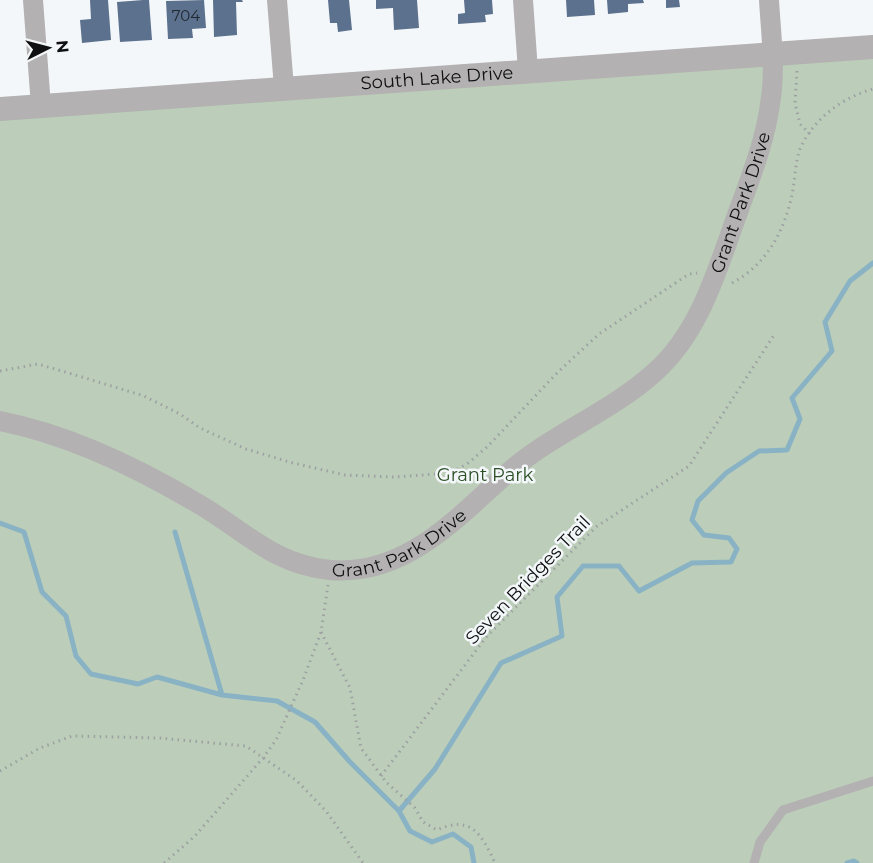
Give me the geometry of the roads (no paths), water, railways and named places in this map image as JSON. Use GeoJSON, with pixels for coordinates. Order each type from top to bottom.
{"type":"FeatureCollection","features":[{"type":"Feature","properties":{"kind":"street"},"geometry":{"type":"LineString","coordinates":[[33,0],[41,106]]}},
{"type":"Feature","properties":{"kind":"street"},"geometry":{"type":"LineString","coordinates":[[277,0],[284,88]]}},
{"type":"Feature","properties":{"kind":"street"},"geometry":{"type":"LineString","coordinates":[[523,0],[528,71]]}},
{"type":"Feature","properties":{"kind":"street","name":"Grant Park Drive"},"geometry":{"type":"LineString","coordinates":[[0,421],[22,425],[84,448],[156,479],[201,505],[260,546],[288,560],[330,570],[351,570],[396,558],[436,536],[514,467],[549,441],[622,398],[656,372],[680,345],[701,311],[755,166],[770,105],[773,55],[769,0]]}},
{"type":"Feature","properties":{"kind":"street","name":"South Lake Drive"},"geometry":{"type":"LineString","coordinates":[[0,109],[873,47]]}},
{"type":"Feature","properties":{"kind":"lane"},"geometry":{"type":"LineString","coordinates":[[754,863],[760,842],[783,810],[873,781]]}},
{"type":"Feature","properties":{"kind":"waterway"},"geometry":{"type":"LineString","coordinates":[[474,863],[471,847],[453,834],[432,842],[410,831],[399,811],[435,769],[501,663],[562,636],[557,597],[583,566],[619,566],[639,591],[692,563],[731,562],[737,549],[729,538],[704,535],[692,520],[698,501],[726,473],[759,451],[787,450],[800,419],[792,398],[832,351],[825,322],[850,281],[873,263]]}},
{"type":"Feature","properties":{"kind":"waterway"},"geometry":{"type":"LineString","coordinates":[[0,523],[24,532],[42,592],[66,616],[76,656],[91,674],[138,684],[157,677],[222,695],[277,701],[315,722],[350,762],[399,811]]}},
{"type":"Feature","properties":{"kind":"waterway"},"geometry":{"type":"LineString","coordinates":[[175,532],[222,695]]}},
{"type":"Feature","properties":{"kind":"waterway"},"geometry":{"type":"LineString","coordinates":[[847,863],[854,861],[857,863]]}},
{"type":"Feature","properties":{"kind":"park label","name":"Grant Park"},"geometry":{"type":"Point","coordinates":[485,475]}}]}
